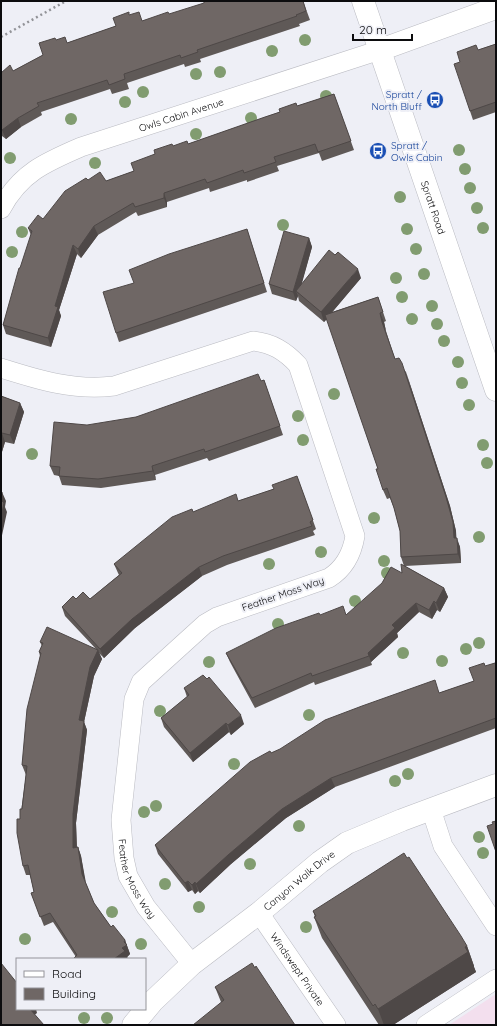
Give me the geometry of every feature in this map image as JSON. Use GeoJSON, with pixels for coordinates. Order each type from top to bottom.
{"type":"FeatureCollection","features":[{"type":"Feature","properties":{"kind":"street","name":"Spratt Road"},"geometry":{"type":"LineString","coordinates":[[363,1],[496,390]]}},
{"type":"Feature","properties":{"kind":"street"},"geometry":{"type":"LineString","coordinates":[[380,50],[496,8]]}},
{"type":"Feature","properties":{"kind":"street","name":"Owls Cabin Avenue"},"geometry":{"type":"LineString","coordinates":[[1,209],[22,181],[33,170],[44,163],[81,147],[380,50]]}},
{"type":"Feature","properties":{"kind":"street","name":"Feather Moss Way"},"geometry":{"type":"LineString","coordinates":[[1,368],[46,382],[72,387],[96,388],[114,386],[253,341],[266,342],[278,347],[288,354],[298,365],[355,536],[353,550],[338,572],[329,578],[218,617],[204,624],[141,682],[137,691],[134,699],[121,820],[124,858],[128,876],[146,907],[192,964]]}},
{"type":"Feature","properties":{"kind":"street","name":"Canyon Walk Drive"},"geometry":{"type":"LineString","coordinates":[[146,1009],[192,964],[259,913],[320,862],[347,843],[431,809],[496,785]]}},
{"type":"Feature","properties":{"kind":"street"},"geometry":{"type":"LineString","coordinates":[[431,809],[443,846],[496,926]]}},
{"type":"Feature","properties":{"kind":"street","name":"Windswept Private"},"geometry":{"type":"LineString","coordinates":[[259,913],[336,1025]]}},
{"type":"Feature","properties":{"kind":"street"},"geometry":{"type":"LineString","coordinates":[[426,1025],[496,979]]}},
{"type":"Feature","properties":{"kind":"street","name":"Canyon Walk Drive"},"geometry":{"type":"LineString","coordinates":[[133,1025],[146,1010]]}},
{"type":"Feature","properties":{"kind":"path"},"geometry":{"type":"LineString","coordinates":[[1,37],[66,1]]}},
{"type":"Feature","properties":{"kind":"shaded area"},"geometry":{"type":"Polygon","coordinates":[[[496,994],[496,1025],[449,1025],[496,994]]]}},
{"type":"Feature","properties":{"kind":"building"},"geometry":{"type":"Polygon","coordinates":[[[204,1],[303,1],[306,11],[296,15],[297,16],[197,50],[198,52],[181,58],[180,55],[124,74],[125,79],[109,85],[107,80],[37,103],[39,106],[18,118],[2,130],[1,129],[1,73],[10,65],[13,71],[43,55],[39,43],[55,38],[56,40],[65,37],[67,43],[116,26],[113,18],[129,12],[129,15],[139,12],[142,21],[168,12],[169,14],[204,3],[204,1]]]}},
{"type":"Feature","properties":{"kind":"building"},"geometry":{"type":"Polygon","coordinates":[[[496,44],[496,102],[470,111],[454,64],[460,62],[457,52],[476,45],[478,50],[496,44]]]}},
{"type":"Feature","properties":{"kind":"building"},"geometry":{"type":"Polygon","coordinates":[[[334,94],[351,141],[318,152],[315,144],[274,157],[276,162],[244,173],[243,170],[207,183],[205,179],[164,193],[164,198],[135,207],[133,203],[94,226],[78,249],[73,245],[55,306],[58,307],[48,338],[3,325],[19,268],[32,231],[28,228],[38,215],[43,219],[65,191],[86,178],[88,180],[100,172],[106,181],[134,171],[131,163],[155,154],[154,150],[187,141],[188,144],[280,112],[279,109],[296,103],[297,106],[334,94]]]}},
{"type":"Feature","properties":{"kind":"building"},"geometry":{"type":"Polygon","coordinates":[[[247,229],[264,283],[116,333],[103,292],[134,283],[129,270],[169,254],[247,229]]]}},
{"type":"Feature","properties":{"kind":"building"},"geometry":{"type":"Polygon","coordinates":[[[284,231],[309,238],[293,292],[269,284],[284,231]]]}},
{"type":"Feature","properties":{"kind":"building"},"geometry":{"type":"Polygon","coordinates":[[[329,250],[335,255],[338,252],[358,269],[321,312],[296,291],[329,250]]]}},
{"type":"Feature","properties":{"kind":"building"},"geometry":{"type":"Polygon","coordinates":[[[378,297],[383,312],[380,313],[382,322],[395,359],[399,358],[402,363],[446,497],[453,522],[454,538],[457,538],[458,554],[401,557],[400,531],[394,508],[387,488],[383,490],[376,469],[378,469],[325,315],[378,297]]]}},
{"type":"Feature","properties":{"kind":"building"},"geometry":{"type":"Polygon","coordinates":[[[258,374],[261,381],[264,380],[280,426],[205,452],[204,449],[152,466],[153,471],[98,479],[59,476],[60,467],[50,466],[54,422],[87,425],[136,417],[258,374]]]}},
{"type":"Feature","properties":{"kind":"building"},"geometry":{"type":"Polygon","coordinates":[[[1,396],[20,403],[10,435],[2,433],[1,435],[1,396]]]}},
{"type":"Feature","properties":{"kind":"building"},"geometry":{"type":"Polygon","coordinates":[[[297,476],[313,520],[310,522],[312,526],[223,556],[199,567],[132,619],[100,649],[62,607],[73,596],[76,599],[83,592],[90,599],[122,573],[114,564],[172,517],[192,509],[193,512],[236,494],[238,501],[274,489],[272,485],[297,476]]]}},
{"type":"Feature","properties":{"kind":"building"},"geometry":{"type":"Polygon","coordinates":[[[1,491],[2,501],[4,503],[1,517],[1,491]]]}},
{"type":"Feature","properties":{"kind":"building"},"geometry":{"type":"Polygon","coordinates":[[[401,564],[444,588],[436,603],[434,601],[429,610],[416,603],[392,625],[395,628],[368,653],[369,656],[312,676],[311,673],[252,698],[226,653],[276,628],[319,613],[320,615],[343,606],[346,615],[382,583],[391,567],[402,573],[401,564]]]}},
{"type":"Feature","properties":{"kind":"building"},"geometry":{"type":"Polygon","coordinates":[[[47,627],[98,650],[90,667],[79,720],[84,721],[73,814],[73,848],[78,847],[82,874],[94,903],[111,927],[113,925],[125,940],[124,942],[127,945],[122,948],[125,951],[115,958],[74,958],[77,955],[50,913],[40,917],[31,893],[34,892],[28,865],[23,866],[17,833],[17,819],[20,819],[20,809],[22,809],[27,766],[22,765],[27,709],[41,653],[39,652],[43,643],[40,642],[47,627]]]}},
{"type":"Feature","properties":{"kind":"building"},"geometry":{"type":"Polygon","coordinates":[[[484,663],[485,666],[495,663],[496,666],[496,718],[331,778],[282,809],[196,884],[195,882],[192,885],[188,881],[185,883],[155,845],[250,762],[270,751],[271,753],[280,749],[325,720],[435,680],[439,693],[474,681],[469,668],[484,663]]]}},
{"type":"Feature","properties":{"kind":"building"},"geometry":{"type":"Polygon","coordinates":[[[203,675],[207,679],[209,677],[241,715],[228,725],[226,723],[190,753],[161,718],[189,695],[184,688],[203,675]]]}},
{"type":"Feature","properties":{"kind":"building"},"geometry":{"type":"Polygon","coordinates":[[[496,821],[496,852],[487,826],[496,821]]]}},
{"type":"Feature","properties":{"kind":"building"},"geometry":{"type":"Polygon","coordinates":[[[404,853],[407,858],[409,857],[461,936],[467,946],[465,947],[468,952],[378,1009],[375,1004],[373,1006],[314,917],[316,916],[313,911],[404,853]]]}},
{"type":"Feature","properties":{"kind":"building"},"geometry":{"type":"Polygon","coordinates":[[[1,963],[16,982],[16,1010],[31,1010],[44,1025],[1,1025],[1,963]]]}},
{"type":"Feature","properties":{"kind":"building"},"geometry":{"type":"Polygon","coordinates":[[[252,963],[255,968],[256,966],[295,1025],[193,1025],[224,1000],[215,987],[252,963]]]}},
{"type":"Feature","properties":{"kind":"place","name":"Spratt / North Bluff"},"geometry":{"type":"Point","coordinates":[435,100]}},
{"type":"Feature","properties":{"kind":"place","name":"Spratt / Owls Cabin"},"geometry":{"type":"Point","coordinates":[378,151]}}]}
